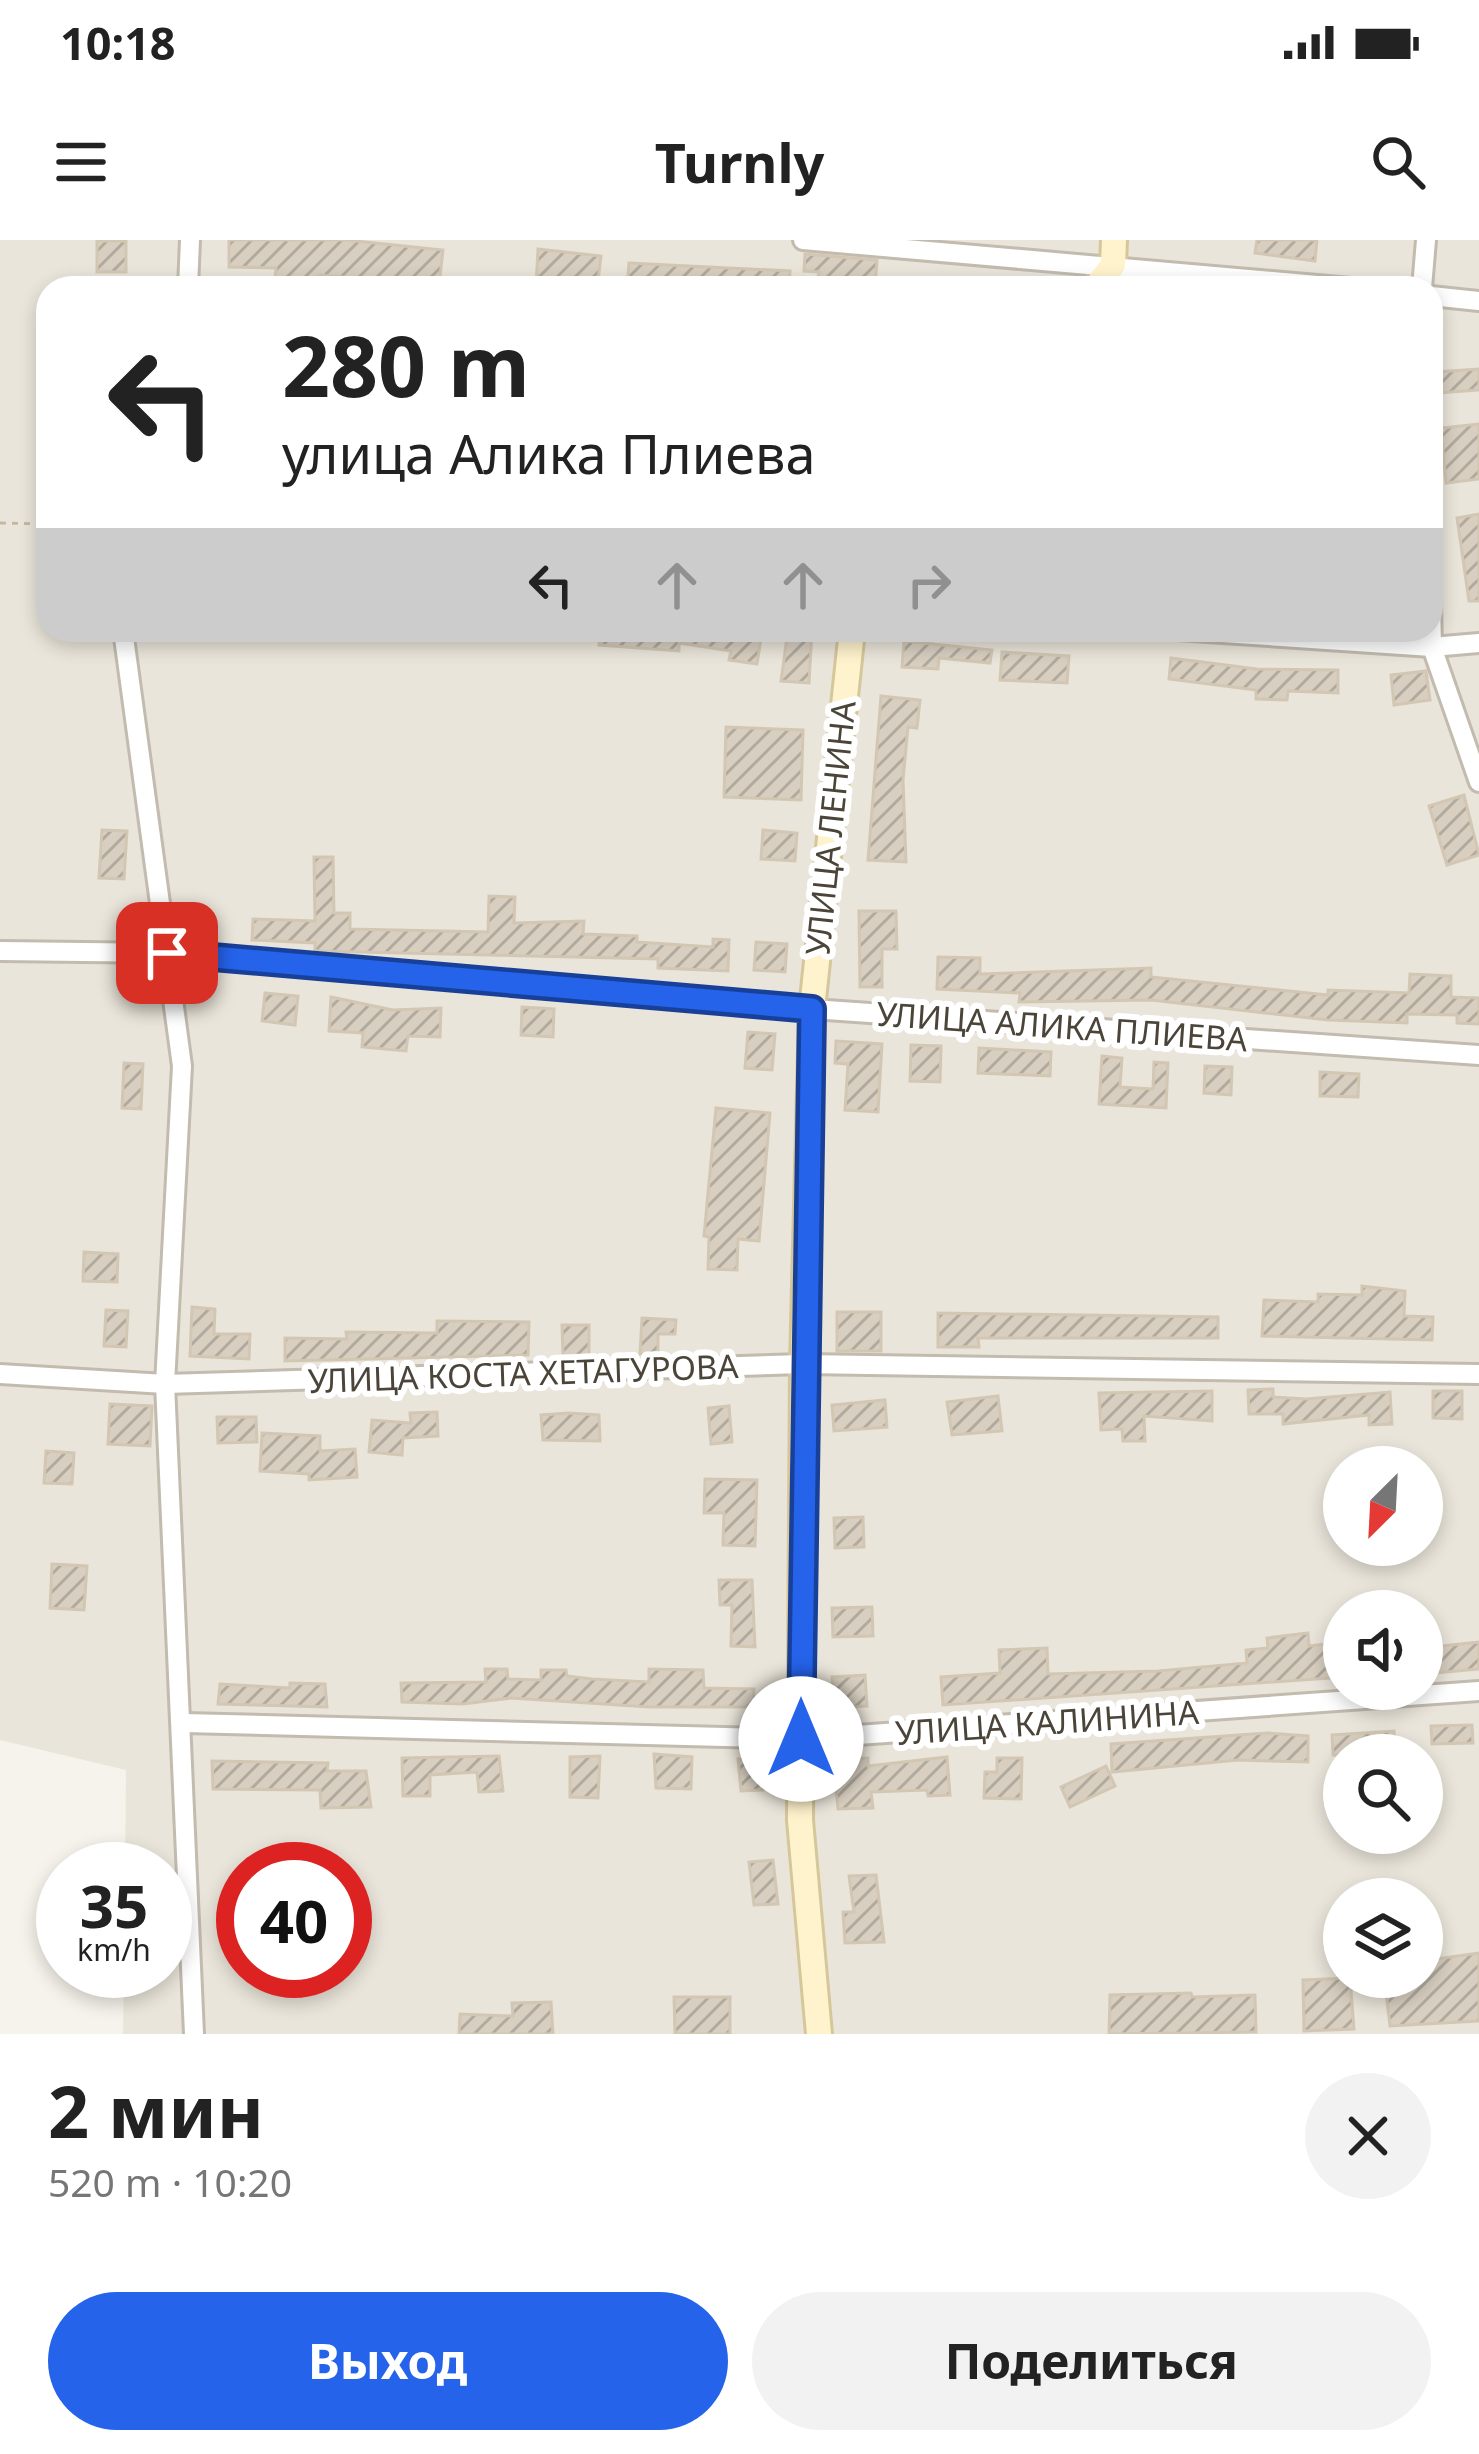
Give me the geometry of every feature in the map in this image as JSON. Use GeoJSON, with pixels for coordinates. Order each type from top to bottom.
{"type":"FeatureCollection","features":[{"type":"Feature","properties":{"kind":"street"},"geometry":{"type":"LineString","coordinates":[[188,276],[190,240]]}},
{"type":"Feature","properties":{"kind":"street"},"geometry":{"type":"LineString","coordinates":[[803,240],[1113,253],[1270,276]]}},
{"type":"Feature","properties":{"kind":"street"},"geometry":{"type":"LineString","coordinates":[[1423,276],[1426,240]]}},
{"type":"Feature","properties":{"kind":"street"},"geometry":{"type":"LineString","coordinates":[[1443,297],[1479,301]]}},
{"type":"Feature","properties":{"kind":"street"},"geometry":{"type":"LineString","coordinates":[[125,642],[182,1085],[165,1384],[184,1723],[194,2034]]}},
{"type":"Feature","properties":{"kind":"street","name":"УЛИЦА ЛЕНИНА"},"geometry":{"type":"LineString","coordinates":[[818,2034],[800,1820],[802,1364],[812,1009],[851,642]]}},
{"type":"Feature","properties":{"kind":"street"},"geometry":{"type":"LineString","coordinates":[[1357,642],[1432,647],[1479,643]]}},
{"type":"Feature","properties":{"kind":"street"},"geometry":{"type":"LineString","coordinates":[[1432,642],[1479,782]]}},
{"type":"Feature","properties":{"kind":"street","name":"УЛИЦА АЛИКА ПЛИЕВА"},"geometry":{"type":"LineString","coordinates":[[0,951],[167,953],[812,1009],[1479,1055]]}},
{"type":"Feature","properties":{"kind":"street","name":"УЛИЦА КОСТА ХЕТАГУРОВА"},"geometry":{"type":"LineString","coordinates":[[0,1374],[165,1384],[802,1364],[1479,1374]]}},
{"type":"Feature","properties":{"kind":"street","name":"УЛИЦА КАЛИНИНА"},"geometry":{"type":"LineString","coordinates":[[184,1723],[801,1739],[1479,1691]]}},
{"type":"Feature","properties":{"kind":"path"},"geometry":{"type":"LineString","coordinates":[[0,524],[36,524]]}},
{"type":"Feature","properties":{"kind":"shaded area"},"geometry":{"type":"Polygon","coordinates":[[[0,240],[1479,240],[1479,2034],[123,2034],[124,1998],[192,1998],[192,1842],[125,1842],[126,1770],[0,1740],[0,240]]]}},
{"type":"Feature","properties":{"kind":"building"},"geometry":{"type":"Polygon","coordinates":[[[229,240],[346,240],[443,250],[440,276],[275,276],[276,268],[229,267],[229,240]]]}},
{"type":"Feature","properties":{"kind":"building"},"geometry":{"type":"Polygon","coordinates":[[[1257,240],[1317,240],[1315,261],[1255,253],[1257,240]]]}},
{"type":"Feature","properties":{"kind":"building"},"geometry":{"type":"Polygon","coordinates":[[[97,241],[126,241],[126,272],[97,272],[97,241]]]}},
{"type":"Feature","properties":{"kind":"building"},"geometry":{"type":"Polygon","coordinates":[[[538,249],[601,256],[599,276],[537,276],[538,249]]]}},
{"type":"Feature","properties":{"kind":"building"},"geometry":{"type":"Polygon","coordinates":[[[805,254],[877,260],[876,276],[818,276],[819,272],[804,271],[805,254]]]}},
{"type":"Feature","properties":{"kind":"building"},"geometry":{"type":"Polygon","coordinates":[[[629,263],[790,271],[790,276],[628,276],[629,263]]]}},
{"type":"Feature","properties":{"kind":"building"},"geometry":{"type":"Polygon","coordinates":[[[1479,369],[1479,390],[1443,393],[1443,372],[1479,369]]]}},
{"type":"Feature","properties":{"kind":"building"},"geometry":{"type":"Polygon","coordinates":[[[1479,424],[1479,479],[1446,483],[1443,428],[1479,424]]]}},
{"type":"Feature","properties":{"kind":"building"},"geometry":{"type":"Polygon","coordinates":[[[1479,514],[1479,601],[1469,601],[1457,518],[1479,514]]]}},
{"type":"Feature","properties":{"kind":"building"},"geometry":{"type":"Polygon","coordinates":[[[599,642],[761,642],[757,664],[729,660],[731,651],[679,643],[679,651],[599,642]]]}},
{"type":"Feature","properties":{"kind":"building"},"geometry":{"type":"Polygon","coordinates":[[[786,642],[811,642],[809,683],[781,681],[786,642]]]}},
{"type":"Feature","properties":{"kind":"building"},"geometry":{"type":"Polygon","coordinates":[[[904,642],[992,650],[990,663],[939,658],[938,669],[902,667],[904,642]]]}},
{"type":"Feature","properties":{"kind":"building"},"geometry":{"type":"Polygon","coordinates":[[[1002,652],[1069,656],[1067,683],[1000,680],[1002,652]]]}},
{"type":"Feature","properties":{"kind":"building"},"geometry":{"type":"Polygon","coordinates":[[[1171,658],[1257,669],[1338,670],[1338,693],[1288,691],[1287,700],[1256,699],[1256,690],[1169,679],[1171,658]]]}},
{"type":"Feature","properties":{"kind":"building"},"geometry":{"type":"Polygon","coordinates":[[[1426,671],[1430,700],[1394,705],[1391,675],[1426,671]]]}},
{"type":"Feature","properties":{"kind":"building"},"geometry":{"type":"Polygon","coordinates":[[[881,696],[920,700],[917,728],[908,727],[903,780],[906,862],[868,860],[881,696]]]}},
{"type":"Feature","properties":{"kind":"building"},"geometry":{"type":"Polygon","coordinates":[[[726,727],[803,730],[801,800],[724,797],[726,727]]]}},
{"type":"Feature","properties":{"kind":"building"},"geometry":{"type":"Polygon","coordinates":[[[1464,795],[1479,855],[1447,865],[1429,806],[1464,795]]]}},
{"type":"Feature","properties":{"kind":"building"},"geometry":{"type":"Polygon","coordinates":[[[102,830],[127,831],[124,879],[99,878],[102,830]]]}},
{"type":"Feature","properties":{"kind":"building"},"geometry":{"type":"Polygon","coordinates":[[[763,830],[797,833],[795,861],[761,859],[763,830]]]}},
{"type":"Feature","properties":{"kind":"building"},"geometry":{"type":"Polygon","coordinates":[[[314,857],[333,857],[334,913],[350,913],[350,929],[488,932],[489,896],[515,897],[514,923],[584,921],[583,934],[637,936],[637,942],[713,947],[713,939],[729,940],[728,971],[658,968],[658,959],[315,951],[315,943],[252,940],[253,919],[315,921],[314,857]]]}},
{"type":"Feature","properties":{"kind":"building"},"geometry":{"type":"Polygon","coordinates":[[[859,911],[896,911],[897,949],[882,949],[882,987],[860,987],[859,911]]]}},
{"type":"Feature","properties":{"kind":"building"},"geometry":{"type":"Polygon","coordinates":[[[756,942],[787,944],[785,972],[754,970],[756,942]]]}},
{"type":"Feature","properties":{"kind":"building"},"geometry":{"type":"Polygon","coordinates":[[[938,957],[980,958],[980,974],[1151,968],[1151,977],[1328,995],[1328,990],[1409,993],[1410,974],[1451,976],[1451,997],[1479,998],[1479,1024],[1457,1023],[1457,1015],[1407,1014],[1407,1023],[1328,1020],[1151,1000],[1019,1002],[1020,993],[937,989],[938,957]]]}},
{"type":"Feature","properties":{"kind":"building"},"geometry":{"type":"Polygon","coordinates":[[[265,993],[298,996],[295,1025],[262,1021],[265,993]]]}},
{"type":"Feature","properties":{"kind":"building"},"geometry":{"type":"Polygon","coordinates":[[[331,997],[393,1010],[441,1008],[440,1037],[408,1036],[406,1051],[362,1047],[363,1033],[329,1031],[331,997]]]}},
{"type":"Feature","properties":{"kind":"building"},"geometry":{"type":"Polygon","coordinates":[[[522,1007],[554,1009],[553,1037],[521,1035],[522,1007]]]}},
{"type":"Feature","properties":{"kind":"building"},"geometry":{"type":"Polygon","coordinates":[[[748,1032],[775,1034],[772,1070],[745,1068],[748,1032]]]}},
{"type":"Feature","properties":{"kind":"building"},"geometry":{"type":"Polygon","coordinates":[[[836,1041],[882,1044],[878,1112],[845,1110],[848,1064],[835,1063],[836,1041]]]}},
{"type":"Feature","properties":{"kind":"building"},"geometry":{"type":"Polygon","coordinates":[[[911,1045],[941,1046],[940,1082],[910,1081],[911,1045]]]}},
{"type":"Feature","properties":{"kind":"building"},"geometry":{"type":"Polygon","coordinates":[[[979,1048],[1051,1052],[1050,1076],[978,1073],[979,1048]]]}},
{"type":"Feature","properties":{"kind":"building"},"geometry":{"type":"Polygon","coordinates":[[[1102,1056],[1122,1058],[1120,1087],[1153,1089],[1154,1062],[1168,1063],[1166,1108],[1099,1104],[1102,1056]]]}},
{"type":"Feature","properties":{"kind":"building"},"geometry":{"type":"Polygon","coordinates":[[[124,1063],[143,1064],[141,1109],[122,1108],[124,1063]]]}},
{"type":"Feature","properties":{"kind":"building"},"geometry":{"type":"Polygon","coordinates":[[[1205,1066],[1232,1067],[1231,1095],[1204,1093],[1205,1066]]]}},
{"type":"Feature","properties":{"kind":"building"},"geometry":{"type":"Polygon","coordinates":[[[1320,1072],[1359,1074],[1358,1097],[1320,1096],[1320,1072]]]}},
{"type":"Feature","properties":{"kind":"building"},"geometry":{"type":"Polygon","coordinates":[[[716,1108],[770,1113],[759,1241],[738,1239],[737,1270],[708,1269],[709,1237],[704,1236],[716,1108]]]}},
{"type":"Feature","properties":{"kind":"building"},"geometry":{"type":"Polygon","coordinates":[[[84,1252],[118,1254],[117,1282],[83,1281],[84,1252]]]}},
{"type":"Feature","properties":{"kind":"building"},"geometry":{"type":"Polygon","coordinates":[[[1362,1286],[1405,1291],[1404,1316],[1433,1317],[1432,1340],[1262,1336],[1264,1300],[1318,1302],[1318,1294],[1362,1295],[1362,1286]]]}},
{"type":"Feature","properties":{"kind":"building"},"geometry":{"type":"Polygon","coordinates":[[[192,1307],[215,1309],[214,1334],[250,1334],[249,1359],[190,1356],[192,1307]]]}},
{"type":"Feature","properties":{"kind":"building"},"geometry":{"type":"Polygon","coordinates":[[[106,1310],[128,1311],[126,1347],[104,1346],[106,1310]]]}},
{"type":"Feature","properties":{"kind":"building"},"geometry":{"type":"Polygon","coordinates":[[[837,1312],[881,1312],[881,1351],[837,1351],[837,1312]]]}},
{"type":"Feature","properties":{"kind":"building"},"geometry":{"type":"Polygon","coordinates":[[[938,1313],[1218,1317],[1218,1338],[978,1338],[979,1347],[938,1347],[938,1313]]]}},
{"type":"Feature","properties":{"kind":"building"},"geometry":{"type":"Polygon","coordinates":[[[642,1318],[676,1320],[675,1334],[658,1334],[658,1354],[640,1354],[642,1318]]]}},
{"type":"Feature","properties":{"kind":"building"},"geometry":{"type":"Polygon","coordinates":[[[437,1321],[529,1322],[528,1355],[285,1361],[285,1338],[347,1339],[346,1332],[437,1333],[437,1321]]]}},
{"type":"Feature","properties":{"kind":"building"},"geometry":{"type":"Polygon","coordinates":[[[562,1325],[589,1325],[589,1357],[563,1357],[562,1325]]]}},
{"type":"Feature","properties":{"kind":"building"},"geometry":{"type":"Polygon","coordinates":[[[1273,1389],[1273,1397],[1306,1399],[1390,1392],[1392,1424],[1369,1425],[1369,1415],[1283,1424],[1283,1414],[1249,1414],[1248,1390],[1273,1389]]]}},
{"type":"Feature","properties":{"kind":"building"},"geometry":{"type":"Polygon","coordinates":[[[1212,1391],[1212,1421],[1144,1416],[1145,1441],[1123,1441],[1122,1429],[1101,1430],[1099,1393],[1212,1391]]]}},
{"type":"Feature","properties":{"kind":"building"},"geometry":{"type":"Polygon","coordinates":[[[1433,1391],[1462,1391],[1462,1419],[1433,1418],[1433,1391]]]}},
{"type":"Feature","properties":{"kind":"building"},"geometry":{"type":"Polygon","coordinates":[[[998,1396],[1002,1431],[952,1435],[947,1402],[998,1396]]]}},
{"type":"Feature","properties":{"kind":"building"},"geometry":{"type":"Polygon","coordinates":[[[885,1400],[887,1427],[834,1431],[832,1405],[885,1400]]]}},
{"type":"Feature","properties":{"kind":"building"},"geometry":{"type":"Polygon","coordinates":[[[110,1404],[152,1406],[150,1446],[108,1444],[110,1404]]]}},
{"type":"Feature","properties":{"kind":"building"},"geometry":{"type":"Polygon","coordinates":[[[729,1406],[732,1442],[711,1444],[708,1408],[729,1406]]]}},
{"type":"Feature","properties":{"kind":"building"},"geometry":{"type":"Polygon","coordinates":[[[437,1412],[438,1436],[403,1438],[402,1455],[369,1452],[372,1420],[411,1423],[410,1413],[437,1412]]]}},
{"type":"Feature","properties":{"kind":"building"},"geometry":{"type":"Polygon","coordinates":[[[541,1415],[599,1415],[600,1441],[543,1440],[541,1415]]]}},
{"type":"Feature","properties":{"kind":"building"},"geometry":{"type":"Polygon","coordinates":[[[217,1417],[256,1417],[257,1442],[218,1443],[217,1417]]]}},
{"type":"Feature","properties":{"kind":"building"},"geometry":{"type":"Polygon","coordinates":[[[262,1433],[320,1436],[320,1451],[355,1449],[357,1477],[309,1480],[309,1474],[260,1471],[262,1433]]]}},
{"type":"Feature","properties":{"kind":"building"},"geometry":{"type":"Polygon","coordinates":[[[46,1451],[74,1453],[72,1484],[44,1483],[46,1451]]]}},
{"type":"Feature","properties":{"kind":"building"},"geometry":{"type":"Polygon","coordinates":[[[705,1479],[757,1480],[755,1546],[723,1545],[724,1513],[704,1513],[705,1479]]]}},
{"type":"Feature","properties":{"kind":"building"},"geometry":{"type":"Polygon","coordinates":[[[863,1517],[864,1547],[835,1548],[834,1518],[863,1517]]]}},
{"type":"Feature","properties":{"kind":"building"},"geometry":{"type":"Polygon","coordinates":[[[52,1564],[87,1566],[84,1610],[50,1608],[52,1564]]]}},
{"type":"Feature","properties":{"kind":"building"},"geometry":{"type":"Polygon","coordinates":[[[719,1580],[752,1580],[755,1647],[731,1646],[732,1605],[720,1605],[719,1580]]]}},
{"type":"Feature","properties":{"kind":"building"},"geometry":{"type":"Polygon","coordinates":[[[872,1607],[873,1636],[833,1637],[832,1608],[872,1607]]]}},
{"type":"Feature","properties":{"kind":"building"},"geometry":{"type":"Polygon","coordinates":[[[1308,1633],[1309,1646],[1323,1644],[1323,1678],[943,1705],[941,1677],[1000,1673],[999,1650],[1047,1648],[1048,1674],[1158,1671],[1247,1663],[1246,1650],[1268,1648],[1267,1638],[1308,1633]]]}},
{"type":"Feature","properties":{"kind":"building"},"geometry":{"type":"Polygon","coordinates":[[[1479,1642],[1479,1669],[1443,1672],[1443,1646],[1479,1642]]]}},
{"type":"Feature","properties":{"kind":"building"},"geometry":{"type":"Polygon","coordinates":[[[485,1669],[507,1669],[508,1679],[541,1680],[541,1670],[566,1670],[567,1676],[649,1682],[649,1669],[703,1670],[704,1688],[754,1689],[753,1707],[649,1707],[511,1698],[463,1704],[402,1702],[401,1683],[486,1682],[485,1669]]]}},
{"type":"Feature","properties":{"kind":"building"},"geometry":{"type":"Polygon","coordinates":[[[865,1675],[867,1706],[834,1708],[832,1677],[865,1675]]]}},
{"type":"Feature","properties":{"kind":"building"},"geometry":{"type":"Polygon","coordinates":[[[290,1683],[325,1684],[327,1707],[218,1704],[220,1684],[290,1688],[290,1683]]]}},
{"type":"Feature","properties":{"kind":"building"},"geometry":{"type":"Polygon","coordinates":[[[1472,1725],[1473,1743],[1443,1744],[1443,1734],[1431,1734],[1431,1726],[1472,1725]]]}},
{"type":"Feature","properties":{"kind":"building"},"geometry":{"type":"Polygon","coordinates":[[[1267,1733],[1308,1736],[1308,1762],[1238,1760],[1112,1772],[1111,1744],[1267,1733]]]}},
{"type":"Feature","properties":{"kind":"building"},"geometry":{"type":"Polygon","coordinates":[[[654,1754],[692,1757],[691,1789],[656,1788],[654,1754]]]}},
{"type":"Feature","properties":{"kind":"building"},"geometry":{"type":"Polygon","coordinates":[[[499,1756],[503,1791],[479,1792],[477,1772],[430,1775],[430,1796],[403,1796],[402,1758],[499,1756]]]}},
{"type":"Feature","properties":{"kind":"building"},"geometry":{"type":"Polygon","coordinates":[[[600,1756],[598,1798],[570,1797],[570,1757],[600,1756]]]}},
{"type":"Feature","properties":{"kind":"building"},"geometry":{"type":"Polygon","coordinates":[[[761,1757],[763,1790],[741,1791],[738,1759],[761,1757]]]}},
{"type":"Feature","properties":{"kind":"building"},"geometry":{"type":"Polygon","coordinates":[[[947,1757],[950,1795],[928,1796],[927,1790],[871,1792],[873,1808],[838,1809],[833,1759],[868,1758],[868,1766],[947,1757]]]}},
{"type":"Feature","properties":{"kind":"building"},"geometry":{"type":"Polygon","coordinates":[[[997,1758],[1022,1758],[1021,1799],[984,1798],[985,1772],[997,1772],[997,1758]]]}},
{"type":"Feature","properties":{"kind":"building"},"geometry":{"type":"Polygon","coordinates":[[[212,1761],[328,1763],[327,1771],[366,1771],[371,1807],[321,1808],[320,1790],[213,1789],[212,1761]]]}},
{"type":"Feature","properties":{"kind":"building"},"geometry":{"type":"Polygon","coordinates":[[[1106,1766],[1115,1786],[1070,1807],[1061,1787],[1106,1766]]]}},
{"type":"Feature","properties":{"kind":"building"},"geometry":{"type":"Polygon","coordinates":[[[773,1860],[778,1904],[754,1905],[749,1862],[773,1860]]]}},
{"type":"Feature","properties":{"kind":"building"},"geometry":{"type":"Polygon","coordinates":[[[876,1875],[884,1942],[845,1943],[843,1912],[854,1912],[849,1876],[876,1875]]]}},
{"type":"Feature","properties":{"kind":"building"},"geometry":{"type":"Polygon","coordinates":[[[1479,1953],[1479,2021],[1390,2026],[1387,1998],[1443,1998],[1443,1958],[1479,1953]]]}},
{"type":"Feature","properties":{"kind":"building"},"geometry":{"type":"Polygon","coordinates":[[[1323,1979],[1323,1998],[1352,1998],[1354,2029],[1304,2031],[1303,1980],[1323,1979]]]}},
{"type":"Feature","properties":{"kind":"building"},"geometry":{"type":"Polygon","coordinates":[[[1191,1993],[1192,1997],[1255,1995],[1256,2032],[1109,2034],[1110,1995],[1191,1993]]]}},
{"type":"Feature","properties":{"kind":"building"},"geometry":{"type":"Polygon","coordinates":[[[674,1997],[730,1997],[730,2034],[675,2034],[674,1997]]]}},
{"type":"Feature","properties":{"kind":"building"},"geometry":{"type":"Polygon","coordinates":[[[551,2002],[553,2034],[459,2034],[460,2014],[513,2016],[512,2003],[551,2002]]]}},
{"type":"Feature","properties":{"kind":"route"},"geometry":{"type":"LineString","coordinates":[[167,953],[812,1009],[802,1364],[801,1739]]}}]}
